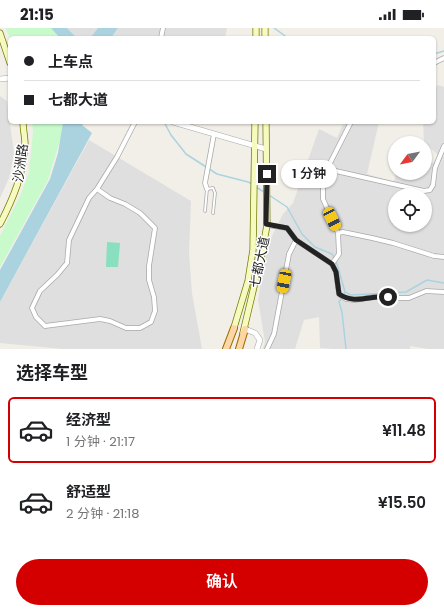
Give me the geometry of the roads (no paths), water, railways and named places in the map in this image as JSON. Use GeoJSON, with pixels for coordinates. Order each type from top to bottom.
{"type":"FeatureCollection","features":[{"type":"Feature","properties":{"kind":"main road"},"geometry":{"type":"LineString","coordinates":[[256,28],[256,36]]}},
{"type":"Feature","properties":{"kind":"main road"},"geometry":{"type":"LineString","coordinates":[[0,34],[8,57]]}},
{"type":"Feature","properties":{"kind":"main road","name":"沙洲路"},"geometry":{"type":"LineString","coordinates":[[0,224],[10,206],[20,181],[25,144],[22,124]]}},
{"type":"Feature","properties":{"kind":"main road","name":"七都大道"},"geometry":{"type":"LineString","coordinates":[[234,328],[248,281],[253,250],[254,124]]}},
{"type":"Feature","properties":{"kind":"main road","name":"七都大道"},"geometry":{"type":"LineString","coordinates":[[244,329],[262,253],[266,224],[266,124]]}},
{"type":"Feature","properties":{"kind":"main road"},"geometry":{"type":"LineString","coordinates":[[227,349],[234,328]]}},
{"type":"Feature","properties":{"kind":"main road"},"geometry":{"type":"LineString","coordinates":[[239,349],[244,329]]}},
{"type":"Feature","properties":{"kind":"street"},"geometry":{"type":"LineString","coordinates":[[97,189],[110,198],[125,204],[140,213],[155,228],[149,266],[149,280],[154,297],[155,311],[151,322],[140,328],[126,328],[110,321],[100,319],[45,326],[36,318],[32,308],[40,291],[57,276],[67,263],[69,240],[89,198],[97,189],[117,157],[134,124]]}},
{"type":"Feature","properties":{"kind":"street"},"geometry":{"type":"LineString","coordinates":[[181,124],[266,149]]}},
{"type":"Feature","properties":{"kind":"street"},"geometry":{"type":"LineString","coordinates":[[333,263],[338,256],[338,233],[323,199],[324,176],[326,169],[350,124]]}},
{"type":"Feature","properties":{"kind":"street"},"geometry":{"type":"LineString","coordinates":[[207,189],[205,183],[214,134]]}},
{"type":"Feature","properties":{"kind":"street"},"geometry":{"type":"LineString","coordinates":[[326,169],[424,191],[430,190],[433,185],[435,168],[444,146]]}},
{"type":"Feature","properties":{"kind":"street"},"geometry":{"type":"LineString","coordinates":[[266,224],[287,228],[296,240],[333,263],[336,272],[339,294],[346,299],[355,300],[380,296],[409,298],[426,291],[444,292]]}},
{"type":"Feature","properties":{"kind":"street"},"geometry":{"type":"LineString","coordinates":[[338,233],[343,232],[372,238],[434,256],[444,257]]}},
{"type":"Feature","properties":{"kind":"street"},"geometry":{"type":"LineString","coordinates":[[267,349],[274,334],[289,254],[296,240]]}},
{"type":"Feature","properties":{"kind":"street"},"geometry":{"type":"LineString","coordinates":[[244,329],[255,333],[260,340],[257,349]]}},
{"type":"Feature","properties":{"kind":"lane"},"geometry":{"type":"LineString","coordinates":[[205,211],[207,189],[213,188],[215,192],[213,212]]}},
{"type":"Feature","properties":{"kind":"water"},"geometry":{"type":"Polygon","coordinates":[[[51,28],[67,28],[75,36],[58,36],[51,28]]]}},
{"type":"Feature","properties":{"kind":"water"},"geometry":{"type":"Polygon","coordinates":[[[98,28],[118,28],[112,36],[92,36],[98,28]]]}},
{"type":"Feature","properties":{"kind":"water"},"geometry":{"type":"Polygon","coordinates":[[[63,124],[83,124],[92,133],[0,302],[0,270],[50,179],[58,153],[63,124]]]}},
{"type":"Feature","properties":{"kind":"waterway"},"geometry":{"type":"LineString","coordinates":[[274,28],[285,36]]}},
{"type":"Feature","properties":{"kind":"waterway"},"geometry":{"type":"LineString","coordinates":[[436,53],[444,51]]}},
{"type":"Feature","properties":{"kind":"waterway"},"geometry":{"type":"LineString","coordinates":[[165,124],[171,135],[186,154],[217,174],[253,184]]}},
{"type":"Feature","properties":{"kind":"waterway"},"geometry":{"type":"LineString","coordinates":[[256,187],[264,192]]}},
{"type":"Feature","properties":{"kind":"waterway"},"geometry":{"type":"LineString","coordinates":[[269,195],[287,207],[302,234],[315,247],[332,254],[337,264],[345,292],[351,295],[406,292],[427,280],[444,283]]}},
{"type":"Feature","properties":{"kind":"waterway"},"geometry":{"type":"LineString","coordinates":[[345,292],[339,302],[342,312],[346,349]]}}]}
